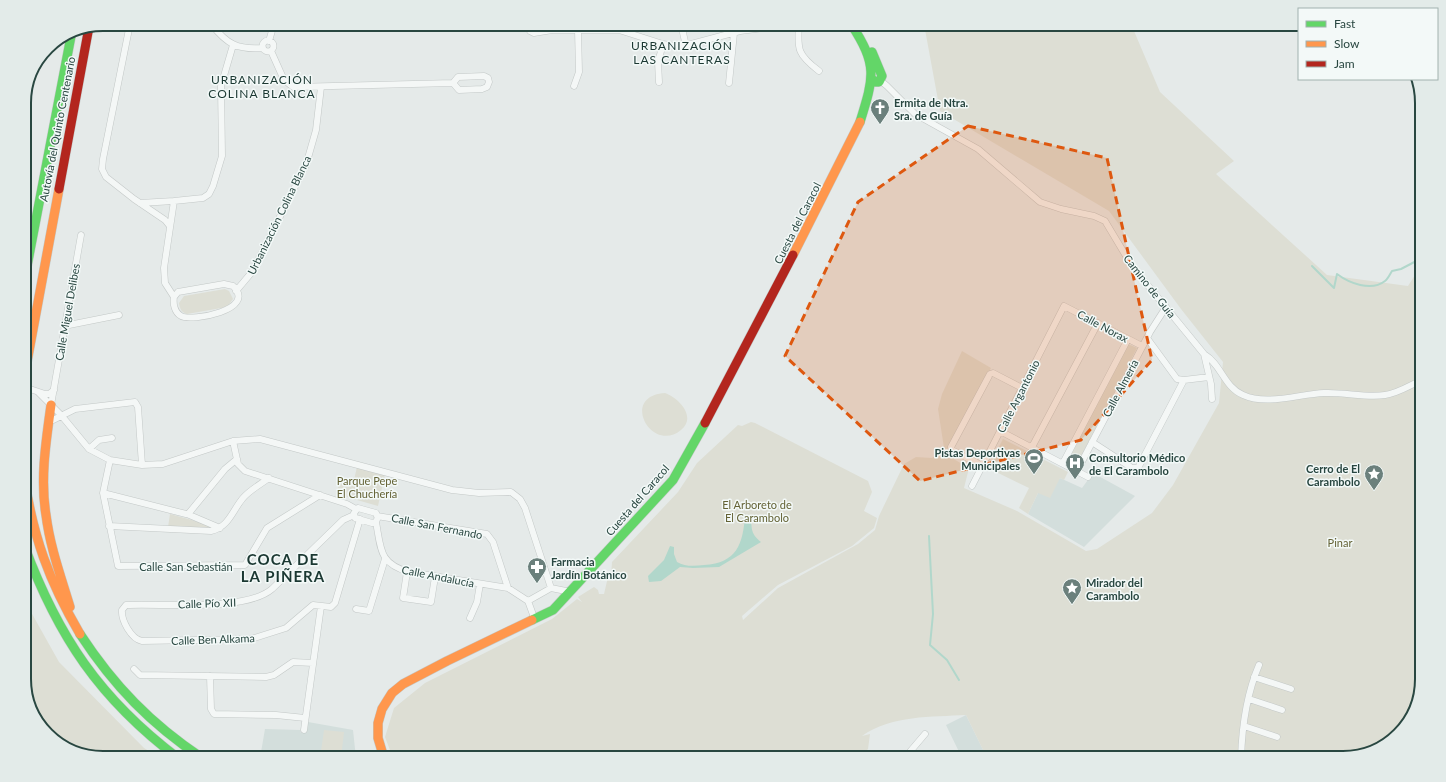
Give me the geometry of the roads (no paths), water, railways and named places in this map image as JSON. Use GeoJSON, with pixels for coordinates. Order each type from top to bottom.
{"type":"FeatureCollection","features":[{"type":"Feature","properties":{"kind":"main road","name":"Cuesta del Caracol"},"geometry":{"type":"LineString","coordinates":[[382,751],[378,738],[378,723],[382,709],[392,692],[403,684],[447,661],[535,620],[553,610],[653,502],[680,468],[721,394],[859,127],[878,78],[855,31]]}},
{"type":"Feature","properties":{"kind":"main road"},"geometry":{"type":"LineString","coordinates":[[862,31],[866,38],[878,78]]}},
{"type":"Feature","properties":{"kind":"main road","name":"Autovía del Quinto Centenario"},"geometry":{"type":"LineString","coordinates":[[31,340],[88,33]]}},
{"type":"Feature","properties":{"kind":"main road","name":"Autovía del Quinto Centenario"},"geometry":{"type":"LineString","coordinates":[[31,244],[71,38]]}},
{"type":"Feature","properties":{"kind":"main road"},"geometry":{"type":"LineString","coordinates":[[31,232],[34,227]]}},
{"type":"Feature","properties":{"kind":"main road"},"geometry":{"type":"LineString","coordinates":[[51,405],[44,462],[44,501],[56,560],[77,628]]}},
{"type":"Feature","properties":{"kind":"main road"},"geometry":{"type":"LineString","coordinates":[[31,512],[37,542],[55,588],[94,655],[131,699],[151,719],[190,751]]}},
{"type":"Feature","properties":{"kind":"main road"},"geometry":{"type":"LineString","coordinates":[[31,567],[53,615],[74,652],[102,689],[134,723],[169,751]]}},
{"type":"Feature","properties":{"kind":"street"},"geometry":{"type":"LineString","coordinates":[[129,31],[102,169],[106,177],[140,204],[159,215],[170,225]]}},
{"type":"Feature","properties":{"kind":"street"},"geometry":{"type":"LineString","coordinates":[[216,31],[233,45],[242,48],[263,48],[266,51],[271,51]]}},
{"type":"Feature","properties":{"kind":"street"},"geometry":{"type":"LineString","coordinates":[[263,48],[263,44],[268,41],[272,31]]}},
{"type":"Feature","properties":{"kind":"street"},"geometry":{"type":"LineString","coordinates":[[530,31],[534,33],[546,31]]}},
{"type":"Feature","properties":{"kind":"street"},"geometry":{"type":"LineString","coordinates":[[574,86],[579,72],[578,31]]}},
{"type":"Feature","properties":{"kind":"street"},"geometry":{"type":"LineString","coordinates":[[629,31],[663,44],[686,46],[734,33],[748,31]]}},
{"type":"Feature","properties":{"kind":"street"},"geometry":{"type":"LineString","coordinates":[[683,31],[686,46]]}},
{"type":"Feature","properties":{"kind":"street"},"geometry":{"type":"LineString","coordinates":[[798,31],[797,42],[801,54],[819,71]]}},
{"type":"Feature","properties":{"kind":"street"},"geometry":{"type":"LineString","coordinates":[[729,83],[734,33]]}},
{"type":"Feature","properties":{"kind":"street"},"geometry":{"type":"LineString","coordinates":[[268,41],[274,46],[271,51]]}},
{"type":"Feature","properties":{"kind":"street"},"geometry":{"type":"LineString","coordinates":[[659,82],[658,62],[663,44]]}},
{"type":"Feature","properties":{"kind":"street"},"geometry":{"type":"LineString","coordinates":[[140,204],[203,198],[209,194],[222,156],[221,86],[233,45]]}},
{"type":"Feature","properties":{"kind":"street"},"geometry":{"type":"LineString","coordinates":[[271,51],[284,80],[288,85],[293,87],[453,83]]}},
{"type":"Feature","properties":{"kind":"street"},"geometry":{"type":"LineString","coordinates":[[462,76],[484,76],[488,78],[490,82],[487,87],[482,89],[459,90],[453,83],[456,78],[462,76]]}},
{"type":"Feature","properties":{"kind":"street","name":"Camino de Guía"},"geometry":{"type":"LineString","coordinates":[[878,78],[921,119],[966,141],[987,155],[1040,202],[1061,209],[1094,216],[1106,221],[1132,266],[1204,354],[1214,362],[1227,382],[1235,391],[1256,399],[1274,399],[1326,393],[1385,395],[1400,391],[1415,384]]}},
{"type":"Feature","properties":{"kind":"street","name":"Urbanización Colina Blanca"},"geometry":{"type":"LineString","coordinates":[[174,201],[164,276],[168,288],[174,297],[176,312],[182,317],[224,312],[231,308],[237,299],[236,291],[252,272],[306,165],[316,130],[322,87]]}},
{"type":"Feature","properties":{"kind":"street","name":"Calle Miguel Delibes"},"geometry":{"type":"LineString","coordinates":[[51,405],[81,235]]}},
{"type":"Feature","properties":{"kind":"street"},"geometry":{"type":"LineString","coordinates":[[174,297],[181,291],[224,284],[233,286],[236,291]]}},
{"type":"Feature","properties":{"kind":"street","name":"Calle Norax"},"geometry":{"type":"LineString","coordinates":[[1064,306],[1142,346]]}},
{"type":"Feature","properties":{"kind":"street","name":"Calle Argantonio"},"geometry":{"type":"LineString","coordinates":[[972,486],[1064,306]]}},
{"type":"Feature","properties":{"kind":"street","name":"Calle Almería"},"geometry":{"type":"LineString","coordinates":[[1077,471],[1142,346],[1166,307]]}},
{"type":"Feature","properties":{"kind":"street"},"geometry":{"type":"LineString","coordinates":[[64,326],[119,316]]}},
{"type":"Feature","properties":{"kind":"street"},"geometry":{"type":"LineString","coordinates":[[1032,447],[1098,323]]}},
{"type":"Feature","properties":{"kind":"street"},"geometry":{"type":"LineString","coordinates":[[1147,338],[1176,378],[1184,380],[1209,377]]}},
{"type":"Feature","properties":{"kind":"street","name":"Calle Almería"},"geometry":{"type":"LineString","coordinates":[[1063,464],[1128,339]]}},
{"type":"Feature","properties":{"kind":"street"},"geometry":{"type":"LineString","coordinates":[[1204,354],[1212,399]]}},
{"type":"Feature","properties":{"kind":"street"},"geometry":{"type":"LineString","coordinates":[[982,466],[952,450],[951,447],[991,373],[1022,388]]}},
{"type":"Feature","properties":{"kind":"street"},"geometry":{"type":"LineString","coordinates":[[1092,442],[1136,469],[1139,467],[1184,380]]}},
{"type":"Feature","properties":{"kind":"street"},"geometry":{"type":"LineString","coordinates":[[31,389],[49,394],[54,390]]}},
{"type":"Feature","properties":{"kind":"street"},"geometry":{"type":"LineString","coordinates":[[38,392],[61,415],[89,449],[110,460],[142,465],[168,463],[233,441],[247,439],[265,440],[452,490],[479,493],[508,492],[514,494],[520,499],[525,508],[551,588]]}},
{"type":"Feature","properties":{"kind":"street"},"geometry":{"type":"LineString","coordinates":[[48,422],[75,409],[135,402],[138,407],[142,465]]}},
{"type":"Feature","properties":{"kind":"street"},"geometry":{"type":"LineString","coordinates":[[1000,431],[1088,477]]}},
{"type":"Feature","properties":{"kind":"street"},"geometry":{"type":"LineString","coordinates":[[89,449],[99,440],[112,438]]}},
{"type":"Feature","properties":{"kind":"street"},"geometry":{"type":"LineString","coordinates":[[233,441],[237,460],[243,470],[347,504],[356,509],[376,513],[381,550],[385,559],[369,611],[356,608]]}},
{"type":"Feature","properties":{"kind":"street"},"geometry":{"type":"LineString","coordinates":[[110,460],[103,493],[109,526],[211,531],[220,528],[227,522],[245,496],[269,478]]}},
{"type":"Feature","properties":{"kind":"street"},"geometry":{"type":"LineString","coordinates":[[187,514],[228,467],[237,460]]}},
{"type":"Feature","properties":{"kind":"street"},"geometry":{"type":"LineString","coordinates":[[103,493],[169,511],[187,514],[220,528]]}},
{"type":"Feature","properties":{"kind":"street","name":"Calle San Sebastián"},"geometry":{"type":"LineString","coordinates":[[109,526],[118,566],[245,565],[267,528],[320,495]]}},
{"type":"Feature","properties":{"kind":"street"},"geometry":{"type":"LineString","coordinates":[[356,509],[354,515],[360,519],[372,523],[377,519]]}},
{"type":"Feature","properties":{"kind":"street","name":"Calle Pío XII"},"geometry":{"type":"LineString","coordinates":[[142,641],[133,637],[123,618],[122,612],[124,606],[234,604],[259,598],[272,589],[343,520],[354,515]]}},
{"type":"Feature","properties":{"kind":"street","name":"Calle Ben Alkama"},"geometry":{"type":"LineString","coordinates":[[142,641],[251,639],[286,628],[310,607],[315,605],[331,607],[336,602],[360,519]]}},
{"type":"Feature","properties":{"kind":"street","name":"Calle San Fernando"},"geometry":{"type":"LineString","coordinates":[[377,519],[487,534],[493,542],[508,588]]}},
{"type":"Feature","properties":{"kind":"street","name":"Calle Andalucía"},"geometry":{"type":"LineString","coordinates":[[385,559],[391,565],[407,572],[508,588],[528,602]]}},
{"type":"Feature","properties":{"kind":"street"},"geometry":{"type":"LineString","coordinates":[[407,572],[402,598],[431,602],[435,577]]}},
{"type":"Feature","properties":{"kind":"street"},"geometry":{"type":"LineString","coordinates":[[470,618],[477,602],[480,584]]}},
{"type":"Feature","properties":{"kind":"street"},"geometry":{"type":"LineString","coordinates":[[535,620],[528,602],[551,588],[571,592]]}},
{"type":"Feature","properties":{"kind":"street"},"geometry":{"type":"LineString","coordinates":[[304,730],[322,606]]}},
{"type":"Feature","properties":{"kind":"street"},"geometry":{"type":"LineString","coordinates":[[134,669],[140,675],[266,677],[274,675],[293,662],[313,663]]}},
{"type":"Feature","properties":{"kind":"street"},"geometry":{"type":"LineString","coordinates":[[1242,751],[1249,699],[1254,677],[1259,665]]}},
{"type":"Feature","properties":{"kind":"street"},"geometry":{"type":"LineString","coordinates":[[210,676],[211,709],[214,714],[276,714],[305,718]]}},
{"type":"Feature","properties":{"kind":"street"},"geometry":{"type":"LineString","coordinates":[[1254,677],[1291,689]]}},
{"type":"Feature","properties":{"kind":"street"},"geometry":{"type":"LineString","coordinates":[[1249,699],[1282,710]]}},
{"type":"Feature","properties":{"kind":"street"},"geometry":{"type":"LineString","coordinates":[[1244,726],[1277,737]]}},
{"type":"Feature","properties":{"kind":"street"},"geometry":{"type":"LineString","coordinates":[[911,751],[925,734]]}},
{"type":"Feature","properties":{"kind":"waterway"},"geometry":{"type":"LineString","coordinates":[[1312,266],[1334,288],[1337,274],[1354,283],[1373,286],[1385,281],[1392,271],[1401,269],[1415,262]]}},
{"type":"Feature","properties":{"kind":"waterway"},"geometry":{"type":"LineString","coordinates":[[929,536],[933,614],[930,645],[947,660],[959,680]]}},
{"type":"Feature","properties":{"kind":"place","name":"Ermita de Ntra. Sra. de Guía"},"geometry":{"type":"Point","coordinates":[880,125]}},
{"type":"Feature","properties":{"kind":"place","name":"Pistas Deportivas Municipales"},"geometry":{"type":"Point","coordinates":[1034,475]}},
{"type":"Feature","properties":{"kind":"place","name":"Consultorio Médico de El Carambolo"},"geometry":{"type":"Point","coordinates":[1075,480]}},
{"type":"Feature","properties":{"kind":"place","name":"Cerro de El Carambolo"},"geometry":{"type":"Point","coordinates":[1374,491]}},
{"type":"Feature","properties":{"kind":"place","name":"Farmacia Jardín Botánico"},"geometry":{"type":"Point","coordinates":[537,584]}},
{"type":"Feature","properties":{"kind":"place","name":"Mirador del Carambolo"},"geometry":{"type":"Point","coordinates":[1072,605]}},
{"type":"Feature","properties":{"kind":"district","name":"URBANIZACIÓN LAS CANTERAS"},"geometry":{"type":"Point","coordinates":[682,52]}},
{"type":"Feature","properties":{"kind":"district","name":"URBANIZACIÓN COLINA BLANCA"},"geometry":{"type":"Point","coordinates":[262,86]}},
{"type":"Feature","properties":{"kind":"district","name":"COCA DE LA PIÑERA"},"geometry":{"type":"Point","coordinates":[283,568]}},
{"type":"Feature","properties":{"kind":"park label","name":"Parque Pepe El Chuchería"},"geometry":{"type":"Point","coordinates":[367,486]}},
{"type":"Feature","properties":{"kind":"park label","name":"El Arboreto de El Carambolo"},"geometry":{"type":"Point","coordinates":[757,510]}},
{"type":"Feature","properties":{"kind":"park label","name":"Pinar"},"geometry":{"type":"Point","coordinates":[1340,542]}}]}
